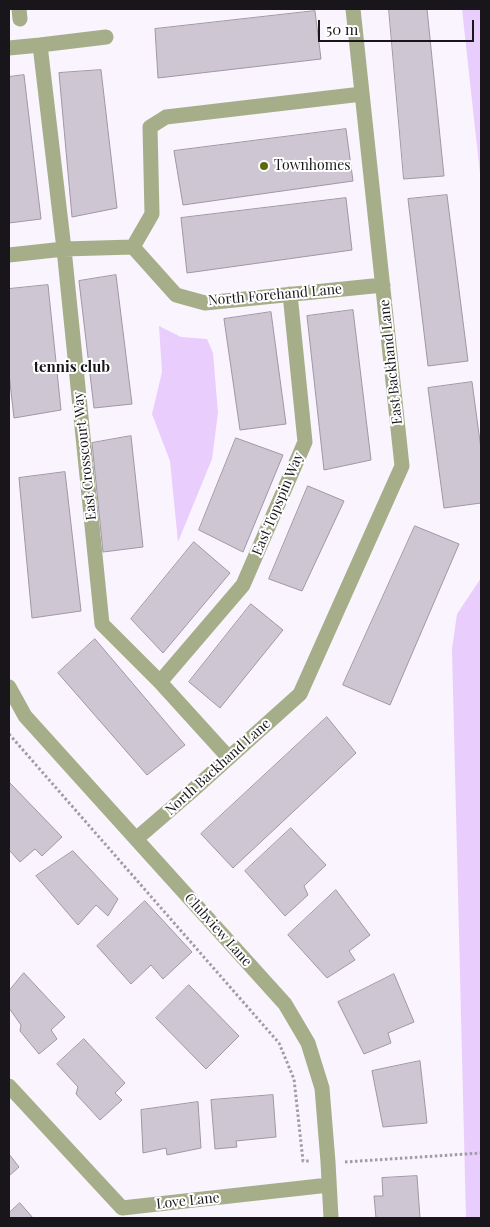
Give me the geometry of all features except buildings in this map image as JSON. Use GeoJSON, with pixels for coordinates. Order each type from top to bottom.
{"type":"FeatureCollection","features":[{"type":"Feature","properties":{"kind":"street","name":"East Backhand Lane"},"geometry":{"type":"LineString","coordinates":[[300,694],[402,466],[353,9]]}},
{"type":"Feature","properties":{"kind":"street"},"geometry":{"type":"LineString","coordinates":[[9,48],[106,37]]}},
{"type":"Feature","properties":{"kind":"street","name":"East Crosscourt Way"},"geometry":{"type":"LineString","coordinates":[[40,45],[64,249],[102,624],[160,682],[229,758]]}},
{"type":"Feature","properties":{"kind":"street"},"geometry":{"type":"LineString","coordinates":[[9,255],[64,249],[133,247],[152,214],[150,127],[166,117],[362,94]]}},
{"type":"Feature","properties":{"kind":"street","name":"North Forehand Lane"},"geometry":{"type":"LineString","coordinates":[[133,247],[176,294],[205,304],[383,285]]}},
{"type":"Feature","properties":{"kind":"street","name":"East Topspin Way"},"geometry":{"type":"LineString","coordinates":[[160,682],[243,585],[305,442],[290,294]]}},
{"type":"Feature","properties":{"kind":"street","name":"Clubview Lane"},"geometry":{"type":"LineString","coordinates":[[9,686],[25,716],[285,1004],[308,1043],[322,1088],[331,1218]]}},
{"type":"Feature","properties":{"kind":"street","name":"North Backhand Lane"},"geometry":{"type":"LineString","coordinates":[[136,839],[300,694]]}},
{"type":"Feature","properties":{"kind":"street","name":"Love Lane"},"geometry":{"type":"LineString","coordinates":[[9,1086],[122,1208],[330,1185]]}},
{"type":"Feature","properties":{"kind":"path"},"geometry":{"type":"LineString","coordinates":[[9,734],[279,1043],[294,1079],[303,1161]]}},
{"type":"Feature","properties":{"kind":"path"},"geometry":{"type":"LineString","coordinates":[[352,1163],[481,1153]]}},
{"type":"Feature","properties":{"kind":"shaded area"},"geometry":{"type":"Polygon","coordinates":[[[462,9],[481,9],[481,183],[462,9]]]}},
{"type":"Feature","properties":{"kind":"shaded area"},"geometry":{"type":"Polygon","coordinates":[[[159,326],[181,337],[207,339],[213,353],[218,413],[212,459],[178,542],[170,461],[152,414],[162,372],[159,326]]]}},
{"type":"Feature","properties":{"kind":"shaded area"},"geometry":{"type":"Polygon","coordinates":[[[481,578],[481,1218],[466,1218],[452,649],[457,614],[481,578]]]}},
{"type":"Feature","properties":{"kind":"place","name":"Townhomes"},"geometry":{"type":"Point","coordinates":[264,166]}},
{"type":"Feature","properties":{"kind":"district","name":"tennis club"},"geometry":{"type":"Point","coordinates":[72,367]}}]}
